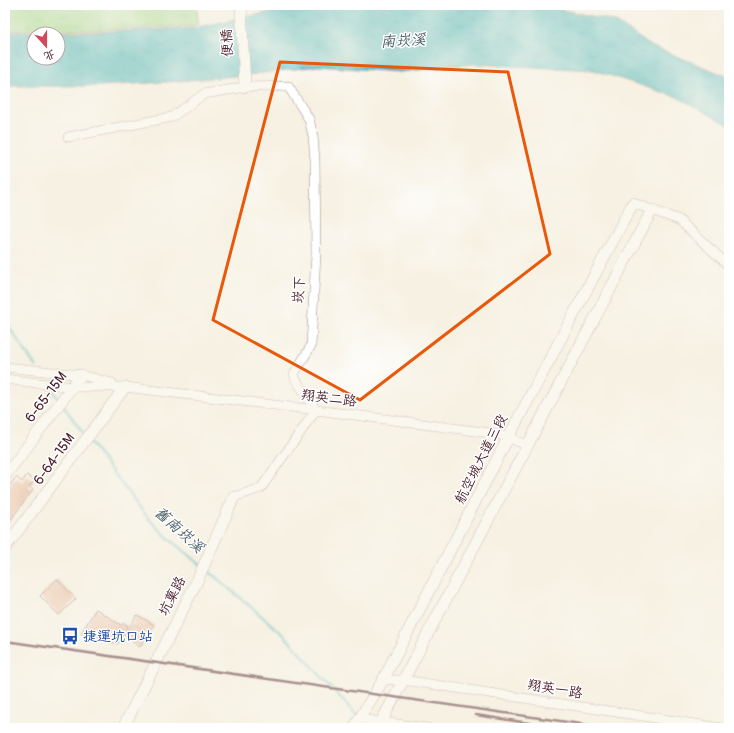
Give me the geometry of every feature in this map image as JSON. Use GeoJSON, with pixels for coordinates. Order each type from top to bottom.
{"type":"FeatureCollection","features":[{"type":"Feature","properties":{"kind":"street","name":"便橋"},"geometry":{"type":"LineString","coordinates":[[241,5],[244,83]]}},
{"type":"Feature","properties":{"kind":"street"},"geometry":{"type":"LineString","coordinates":[[68,137],[172,117],[204,94],[244,83]]}},
{"type":"Feature","properties":{"kind":"street","name":"崁下"},"geometry":{"type":"LineString","coordinates":[[244,83],[288,86],[309,120],[313,136],[316,254],[311,346],[294,374],[296,380],[316,410]]}},
{"type":"Feature","properties":{"kind":"street"},"geometry":{"type":"LineString","coordinates":[[633,203],[679,220],[729,266]]}},
{"type":"Feature","properties":{"kind":"street","name":"航空城大道三段"},"geometry":{"type":"LineString","coordinates":[[357,723],[383,680],[509,436],[633,203]]}},
{"type":"Feature","properties":{"kind":"street"},"geometry":{"type":"LineString","coordinates":[[379,725],[652,210]]}},
{"type":"Feature","properties":{"kind":"street","name":"翔英二路"},"geometry":{"type":"LineString","coordinates":[[5,367],[81,375],[125,387]]}},
{"type":"Feature","properties":{"kind":"street","name":"6-65-15M"},"geometry":{"type":"LineString","coordinates":[[5,476],[81,375]]}},
{"type":"Feature","properties":{"kind":"street","name":"翔英二路"},"geometry":{"type":"LineString","coordinates":[[5,379],[73,387],[125,387],[316,410],[509,436],[527,445]]}},
{"type":"Feature","properties":{"kind":"street","name":"6-64-15M"},"geometry":{"type":"LineString","coordinates":[[5,548],[125,387]]}},
{"type":"Feature","properties":{"kind":"street"},"geometry":{"type":"LineString","coordinates":[[234,497],[261,488],[316,410]]}},
{"type":"Feature","properties":{"kind":"street","name":"坑菓路"},"geometry":{"type":"LineString","coordinates":[[123,728],[197,581],[234,497]]}},
{"type":"Feature","properties":{"kind":"street","name":"翔英一路"},"geometry":{"type":"LineString","coordinates":[[383,680],[403,680],[722,728]]}},
{"type":"Feature","properties":{"kind":"street"},"geometry":{"type":"LineString","coordinates":[[357,723],[427,728]]}},
{"type":"Feature","properties":{"kind":"highlighted area"},"geometry":{"type":"Polygon","coordinates":[[[280,62],[508,72],[550,254],[360,400],[213,320],[280,62]]]}},
{"type":"Feature","properties":{"kind":"green space"},"geometry":{"type":"Polygon","coordinates":[[[5,5],[196,5],[199,24],[193,26],[92,30],[66,30],[66,26],[26,26],[26,30],[5,30],[5,5]]]}},
{"type":"Feature","properties":{"kind":"water","name":"南崁溪"},"geometry":{"type":"Polygon","coordinates":[[[322,5],[534,5],[568,11],[615,21],[651,46],[729,77],[729,125],[677,97],[593,70],[473,64],[400,72],[318,66],[248,75],[166,82],[99,86],[5,86],[5,32],[26,32],[26,66],[66,66],[66,32],[193,28],[274,11],[322,5]]]}},
{"type":"Feature","properties":{"kind":"building"},"geometry":{"type":"Polygon","coordinates":[[[27,475],[34,481],[29,487],[33,490],[5,527],[5,492],[16,477],[22,482],[27,475]]]}},
{"type":"Feature","properties":{"kind":"building"},"geometry":{"type":"Polygon","coordinates":[[[57,579],[76,599],[59,615],[40,596],[57,579]]]}},
{"type":"Feature","properties":{"kind":"building"},"geometry":{"type":"Polygon","coordinates":[[[96,609],[122,626],[123,623],[128,626],[117,644],[81,633],[96,609]]]}},
{"type":"Feature","properties":{"kind":"building"},"geometry":{"type":"Polygon","coordinates":[[[137,615],[154,625],[140,647],[124,636],[137,615]]]}},
{"type":"Feature","properties":{"kind":"waterway","name":"舊南崁溪"},"geometry":{"type":"LineString","coordinates":[[5,321],[36,367]]}},
{"type":"Feature","properties":{"kind":"waterway","name":"舊南崁溪"},"geometry":{"type":"LineString","coordinates":[[51,388],[59,400]]}},
{"type":"Feature","properties":{"kind":"waterway","name":"舊南崁溪"},"geometry":{"type":"LineString","coordinates":[[62,404],[85,436]]}},
{"type":"Feature","properties":{"kind":"waterway","name":"舊南崁溪"},"geometry":{"type":"LineString","coordinates":[[89,442],[148,518],[166,536],[201,565]]}},
{"type":"Feature","properties":{"kind":"waterway","name":"舊南崁溪"},"geometry":{"type":"LineString","coordinates":[[206,569],[284,635],[357,716]]}},
{"type":"Feature","properties":{"kind":"waterway","name":"舊南崁溪"},"geometry":{"type":"LineString","coordinates":[[363,722],[369,728]]}},
{"type":"Feature","properties":{"kind":"railway"},"geometry":{"type":"LineString","coordinates":[[5,641],[609,728]]}},
{"type":"Feature","properties":{"kind":"railway"},"geometry":{"type":"LineString","coordinates":[[476,715],[561,728]]}},
{"type":"Feature","properties":{"kind":"place","name":"捷運坑口站"},"geometry":{"type":"Point","coordinates":[70,636]}}]}
